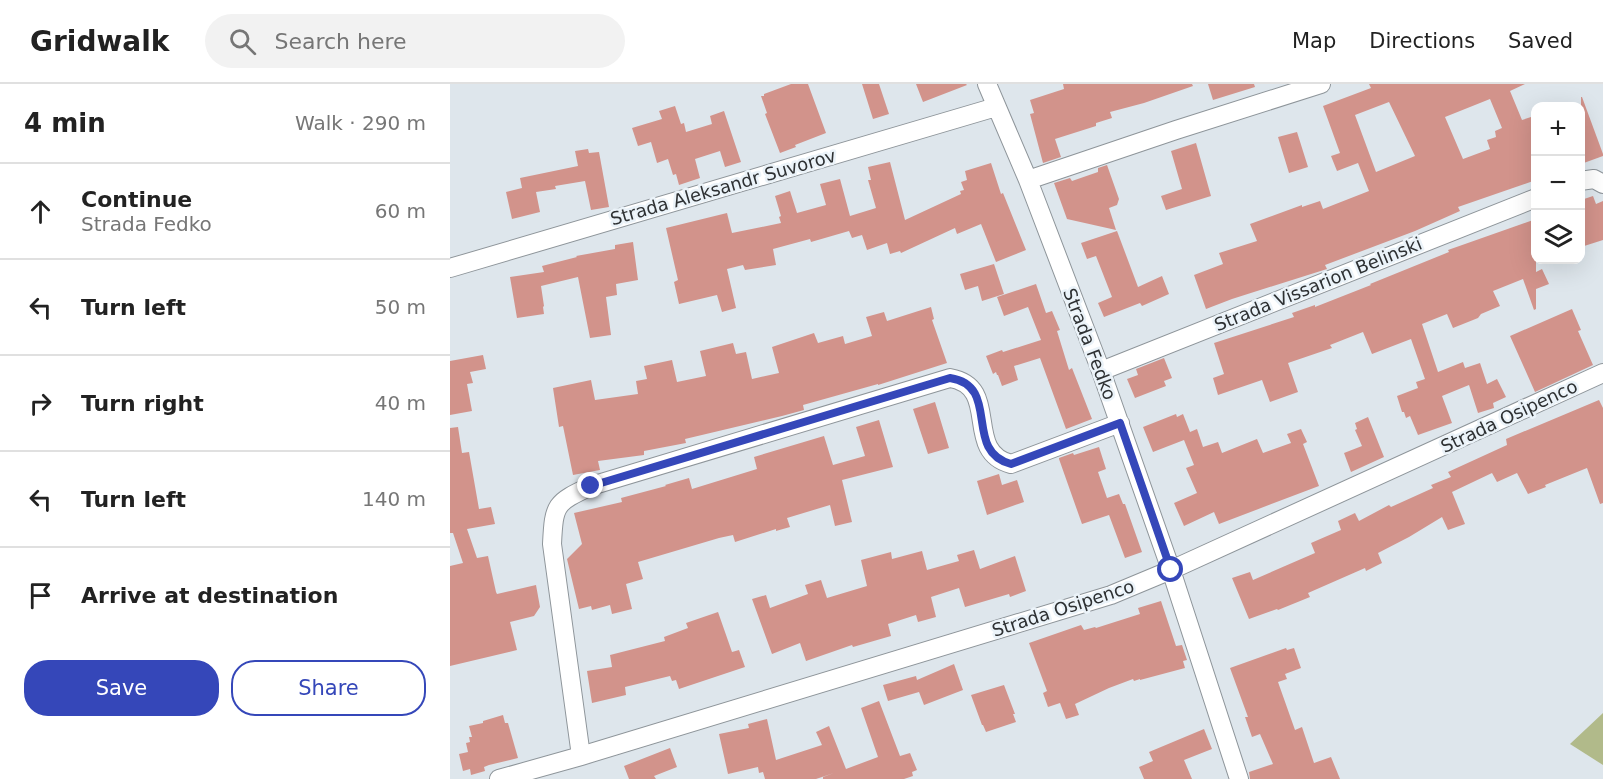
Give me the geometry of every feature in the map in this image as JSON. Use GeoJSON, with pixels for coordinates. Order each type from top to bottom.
{"type":"FeatureCollection","features":[{"type":"Feature","properties":{"kind":"street","name":"Strada Fedko"},"geometry":{"type":"LineString","coordinates":[[987,84],[1028,180],[1120,423],[1239,779]]}},
{"type":"Feature","properties":{"kind":"street"},"geometry":{"type":"LineString","coordinates":[[1028,180],[1321,84]]}},
{"type":"Feature","properties":{"kind":"street","name":"Strada Aleksandr Suvorov"},"geometry":{"type":"LineString","coordinates":[[450,268],[996,107]]}},
{"type":"Feature","properties":{"kind":"street"},"geometry":{"type":"LineString","coordinates":[[1585,180],[1594,179],[1603,184]]}},
{"type":"Feature","properties":{"kind":"street","name":"Strada Vissarion Belinski"},"geometry":{"type":"LineString","coordinates":[[1101,371],[1531,200]]}},
{"type":"Feature","properties":{"kind":"street","name":"Strada Osipenco"},"geometry":{"type":"LineString","coordinates":[[500,779],[1111,595],[1171,570],[1603,373]]}},
{"type":"Feature","properties":{"kind":"street"},"geometry":{"type":"LineString","coordinates":[[581,756],[552,544],[553,520],[559,505],[570,496],[591,486],[950,378],[969,385],[975,393],[986,443],[992,454],[1000,461],[1011,464],[1120,423]]}},
{"type":"Feature","properties":{"kind":"green space"},"geometry":{"type":"Polygon","coordinates":[[[1603,713],[1603,765],[1570,744],[1603,713]]]}},
{"type":"Feature","properties":{"kind":"building"},"geometry":{"type":"Polygon","coordinates":[[[791,84],[808,84],[826,133],[780,153],[765,114],[767,113],[761,96],[791,84]]]}},
{"type":"Feature","properties":{"kind":"building"},"geometry":{"type":"Polygon","coordinates":[[[862,84],[879,84],[889,114],[873,119],[862,84]]]}},
{"type":"Feature","properties":{"kind":"building"},"geometry":{"type":"Polygon","coordinates":[[[916,84],[966,84],[967,85],[923,102],[916,84]]]}},
{"type":"Feature","properties":{"kind":"building"},"geometry":{"type":"Polygon","coordinates":[[[1063,84],[1192,84],[1193,86],[1110,112],[1112,118],[1096,123],[1096,126],[1055,139],[1061,157],[1043,163],[1030,114],[1034,113],[1030,100],[1064,89],[1063,84]]]}},
{"type":"Feature","properties":{"kind":"building"},"geometry":{"type":"Polygon","coordinates":[[[1208,84],[1254,84],[1255,87],[1213,100],[1208,84]]]}},
{"type":"Feature","properties":{"kind":"building"},"geometry":{"type":"Polygon","coordinates":[[[1369,84],[1525,84],[1510,91],[1522,120],[1531,117],[1531,182],[1458,207],[1460,211],[1415,231],[1325,265],[1327,269],[1206,309],[1194,275],[1223,264],[1219,253],[1257,241],[1250,224],[1302,205],[1302,207],[1320,201],[1323,209],[1369,191],[1358,163],[1337,171],[1331,156],[1340,153],[1323,106],[1371,88],[1369,84]],[[1490,99],[1445,117],[1463,159],[1490,149],[1487,140],[1496,137],[1495,131],[1502,128],[1490,99]],[[1389,102],[1355,115],[1376,172],[1415,156],[1389,102]]]}},
{"type":"Feature","properties":{"kind":"building"},"geometry":{"type":"Polygon","coordinates":[[[1585,105],[1603,154],[1603,156],[1585,163],[1585,105]]]}},
{"type":"Feature","properties":{"kind":"building"},"geometry":{"type":"Polygon","coordinates":[[[675,106],[686,132],[712,124],[710,116],[724,111],[741,162],[725,167],[720,151],[695,159],[700,178],[679,185],[668,159],[657,163],[651,142],[638,146],[632,128],[662,119],[659,111],[675,106]]]}},
{"type":"Feature","properties":{"kind":"building"},"geometry":{"type":"Polygon","coordinates":[[[1297,132],[1308,167],[1289,173],[1278,137],[1297,132]]]}},
{"type":"Feature","properties":{"kind":"building"},"geometry":{"type":"Polygon","coordinates":[[[1196,143],[1211,196],[1166,210],[1161,196],[1182,189],[1171,151],[1196,143]]]}},
{"type":"Feature","properties":{"kind":"building"},"geometry":{"type":"Polygon","coordinates":[[[588,149],[589,153],[599,152],[609,207],[591,210],[585,181],[536,192],[540,212],[512,219],[506,192],[522,188],[520,178],[578,166],[575,151],[588,149]]]}},
{"type":"Feature","properties":{"kind":"building"},"geometry":{"type":"Polygon","coordinates":[[[890,162],[905,220],[961,194],[960,191],[964,190],[961,182],[967,180],[965,171],[991,163],[1001,194],[1003,193],[1026,250],[996,262],[981,224],[957,234],[955,228],[901,253],[900,251],[890,254],[887,243],[867,250],[862,235],[852,238],[849,231],[811,242],[810,239],[773,249],[776,265],[745,270],[743,265],[727,269],[736,308],[722,312],[717,295],[679,304],[674,282],[678,280],[666,228],[727,213],[732,233],[781,223],[775,196],[790,191],[797,213],[826,205],[820,184],[840,179],[850,216],[876,208],[868,180],[871,180],[868,167],[890,162]]]}},
{"type":"Feature","properties":{"kind":"building"},"geometry":{"type":"Polygon","coordinates":[[[1107,165],[1119,199],[1117,205],[1109,208],[1116,230],[1067,219],[1054,183],[1070,178],[1072,181],[1098,172],[1098,168],[1107,165]]]}},
{"type":"Feature","properties":{"kind":"building"},"geometry":{"type":"Polygon","coordinates":[[[1593,196],[1596,204],[1603,201],[1603,240],[1585,246],[1585,210],[1585,199],[1593,196]]]}},
{"type":"Feature","properties":{"kind":"building"},"geometry":{"type":"Polygon","coordinates":[[[1531,221],[1531,264],[1536,264],[1536,272],[1542,269],[1549,284],[1536,289],[1536,309],[1534,310],[1523,279],[1493,291],[1500,306],[1481,314],[1478,318],[1453,328],[1447,314],[1422,324],[1438,372],[1463,362],[1465,368],[1480,363],[1487,384],[1497,379],[1506,397],[1493,403],[1494,408],[1478,413],[1469,385],[1442,396],[1452,423],[1418,435],[1410,416],[1406,418],[1402,412],[1397,396],[1418,388],[1416,382],[1425,379],[1411,339],[1372,354],[1363,332],[1330,345],[1332,348],[1288,363],[1298,392],[1270,402],[1262,380],[1218,395],[1213,378],[1224,374],[1214,343],[1294,317],[1292,313],[1315,305],[1315,307],[1371,285],[1449,252],[1448,250],[1531,221]]]}},
{"type":"Feature","properties":{"kind":"building"},"geometry":{"type":"Polygon","coordinates":[[[1117,231],[1138,287],[1162,276],[1169,294],[1142,306],[1140,303],[1104,317],[1098,303],[1112,297],[1096,256],[1087,259],[1081,243],[1117,231]]]}},
{"type":"Feature","properties":{"kind":"building"},"geometry":{"type":"Polygon","coordinates":[[[633,242],[638,280],[616,284],[617,295],[606,297],[611,335],[590,338],[578,277],[541,286],[544,314],[517,318],[510,277],[544,272],[542,266],[576,256],[615,249],[615,245],[633,242]]]}},
{"type":"Feature","properties":{"kind":"building"},"geometry":{"type":"Polygon","coordinates":[[[994,264],[1004,294],[982,301],[978,286],[965,290],[960,274],[994,264]]]}},
{"type":"Feature","properties":{"kind":"building"},"geometry":{"type":"Polygon","coordinates":[[[1036,284],[1046,313],[1052,311],[1060,330],[1057,331],[1069,370],[1072,368],[1092,419],[1066,429],[1040,358],[1014,366],[1018,380],[1002,386],[996,372],[993,374],[986,356],[1041,340],[1028,307],[1004,316],[997,297],[1036,284]]]}},
{"type":"Feature","properties":{"kind":"building"},"geometry":{"type":"Polygon","coordinates":[[[931,307],[934,319],[932,320],[947,363],[878,385],[803,405],[804,410],[685,439],[686,443],[644,451],[644,455],[598,461],[600,470],[573,475],[563,426],[559,427],[553,388],[591,380],[595,400],[638,394],[636,381],[647,379],[644,366],[672,360],[677,382],[706,376],[700,351],[733,343],[736,354],[746,352],[752,379],[779,373],[772,347],[814,333],[818,343],[843,336],[845,344],[872,336],[866,317],[884,312],[887,321],[931,307]]]}},
{"type":"Feature","properties":{"kind":"building"},"geometry":{"type":"Polygon","coordinates":[[[1572,309],[1581,330],[1578,331],[1593,365],[1535,392],[1510,336],[1572,309]]]}},
{"type":"Feature","properties":{"kind":"building"},"geometry":{"type":"Polygon","coordinates":[[[483,355],[486,369],[470,372],[473,383],[467,384],[472,411],[450,415],[450,361],[483,355]]]}},
{"type":"Feature","properties":{"kind":"building"},"geometry":{"type":"Polygon","coordinates":[[[1164,358],[1172,378],[1164,381],[1166,386],[1135,398],[1127,379],[1138,375],[1136,369],[1164,358]]]}},
{"type":"Feature","properties":{"kind":"building"},"geometry":{"type":"Polygon","coordinates":[[[1599,400],[1603,408],[1603,503],[1600,504],[1587,468],[1528,494],[1517,473],[1497,482],[1492,473],[1452,492],[1465,524],[1448,530],[1442,517],[1378,553],[1382,563],[1308,593],[1310,597],[1249,619],[1232,578],[1250,572],[1253,580],[1315,553],[1311,543],[1341,530],[1338,521],[1355,513],[1359,521],[1389,505],[1391,507],[1433,488],[1431,485],[1451,477],[1448,472],[1507,445],[1506,439],[1599,400]]]}},
{"type":"Feature","properties":{"kind":"building"},"geometry":{"type":"Polygon","coordinates":[[[935,402],[949,448],[928,454],[913,409],[935,402]]]}},
{"type":"Feature","properties":{"kind":"building"},"geometry":{"type":"Polygon","coordinates":[[[1176,414],[1177,417],[1183,414],[1190,432],[1197,429],[1203,447],[1218,442],[1222,453],[1257,439],[1263,453],[1291,443],[1287,434],[1301,429],[1307,442],[1303,444],[1319,486],[1219,524],[1214,512],[1184,526],[1174,503],[1197,493],[1186,468],[1194,465],[1184,440],[1153,452],[1143,427],[1176,414]]]}},
{"type":"Feature","properties":{"kind":"building"},"geometry":{"type":"Polygon","coordinates":[[[1368,417],[1384,457],[1351,472],[1344,453],[1362,446],[1355,430],[1357,429],[1355,423],[1368,417]]]}},
{"type":"Feature","properties":{"kind":"building"},"geometry":{"type":"Polygon","coordinates":[[[879,420],[893,467],[842,480],[852,522],[835,526],[830,505],[787,518],[790,527],[735,542],[733,535],[719,538],[638,562],[643,579],[626,584],[632,609],[612,614],[610,605],[592,610],[591,606],[579,609],[567,559],[582,544],[574,513],[622,502],[621,498],[689,478],[692,489],[757,469],[754,457],[824,436],[833,465],[865,456],[856,427],[879,420]]]}},
{"type":"Feature","properties":{"kind":"building"},"geometry":{"type":"Polygon","coordinates":[[[458,427],[462,453],[469,452],[479,509],[491,507],[495,524],[467,529],[477,558],[488,556],[497,594],[536,585],[540,607],[534,616],[510,622],[517,650],[450,666],[450,566],[463,563],[453,533],[450,533],[450,428],[458,427]]]}},
{"type":"Feature","properties":{"kind":"building"},"geometry":{"type":"Polygon","coordinates":[[[1099,447],[1106,469],[1098,472],[1107,498],[1119,494],[1125,504],[1142,552],[1125,558],[1109,515],[1082,524],[1059,459],[1099,447]]]}},
{"type":"Feature","properties":{"kind":"building"},"geometry":{"type":"Polygon","coordinates":[[[999,474],[1002,485],[1017,480],[1024,502],[987,515],[977,481],[999,474]]]}},
{"type":"Feature","properties":{"kind":"building"},"geometry":{"type":"Polygon","coordinates":[[[974,550],[980,569],[1015,556],[1026,591],[965,607],[959,588],[931,597],[936,617],[918,622],[916,615],[888,624],[891,636],[853,647],[852,645],[806,661],[800,643],[772,654],[752,599],[766,595],[770,608],[808,594],[805,585],[821,580],[827,598],[867,586],[861,560],[891,552],[892,559],[922,551],[927,570],[959,561],[957,555],[974,550]]]}},
{"type":"Feature","properties":{"kind":"building"},"geometry":{"type":"Polygon","coordinates":[[[1161,601],[1176,646],[1182,645],[1187,660],[1183,661],[1185,668],[1140,680],[1134,681],[1133,679],[1109,688],[1075,704],[1079,715],[1066,719],[1060,703],[1048,707],[1043,693],[1047,691],[1029,643],[1081,625],[1084,630],[1096,628],[1140,614],[1138,608],[1161,601]]]}},
{"type":"Feature","properties":{"kind":"building"},"geometry":{"type":"Polygon","coordinates":[[[718,612],[732,652],[739,650],[745,667],[679,689],[676,680],[672,681],[670,676],[625,687],[626,695],[592,703],[587,671],[612,667],[610,655],[665,641],[664,637],[688,628],[686,623],[718,612]]]}},
{"type":"Feature","properties":{"kind":"building"},"geometry":{"type":"Polygon","coordinates":[[[1286,648],[1287,650],[1294,648],[1301,668],[1285,674],[1287,679],[1278,682],[1295,730],[1302,727],[1314,763],[1331,757],[1340,779],[1250,779],[1249,772],[1273,764],[1260,734],[1252,737],[1245,717],[1248,717],[1230,668],[1286,648]]]}},
{"type":"Feature","properties":{"kind":"building"},"geometry":{"type":"Polygon","coordinates":[[[954,664],[963,690],[924,705],[919,692],[888,701],[883,685],[916,676],[917,680],[954,664]]]}},
{"type":"Feature","properties":{"kind":"building"},"geometry":{"type":"Polygon","coordinates":[[[1004,685],[1016,722],[986,732],[971,695],[1004,685]]]}},
{"type":"Feature","properties":{"kind":"building"},"geometry":{"type":"Polygon","coordinates":[[[879,701],[900,756],[910,753],[917,770],[912,772],[913,776],[904,779],[823,779],[834,773],[816,779],[765,779],[763,772],[759,773],[758,767],[728,774],[719,734],[749,728],[748,724],[767,719],[776,760],[822,745],[816,732],[829,726],[846,769],[878,757],[861,708],[879,701]]]}},
{"type":"Feature","properties":{"kind":"building"},"geometry":{"type":"Polygon","coordinates":[[[503,715],[505,723],[508,723],[518,758],[489,765],[484,767],[485,771],[471,775],[470,769],[463,771],[459,754],[468,752],[466,743],[470,742],[469,737],[472,737],[469,726],[503,715]]]}},
{"type":"Feature","properties":{"kind":"building"},"geometry":{"type":"Polygon","coordinates":[[[1204,729],[1212,749],[1184,760],[1192,779],[1144,779],[1139,767],[1153,761],[1149,752],[1204,729]]]}},
{"type":"Feature","properties":{"kind":"building"},"geometry":{"type":"Polygon","coordinates":[[[670,748],[677,767],[654,776],[656,779],[629,779],[624,766],[670,748]]]}},
{"type":"Feature","properties":{"kind":"route"},"geometry":{"type":"LineString","coordinates":[[591,486],[950,378],[969,385],[975,393],[986,443],[992,454],[1000,461],[1011,464],[1120,423],[1171,570]]}}]}
